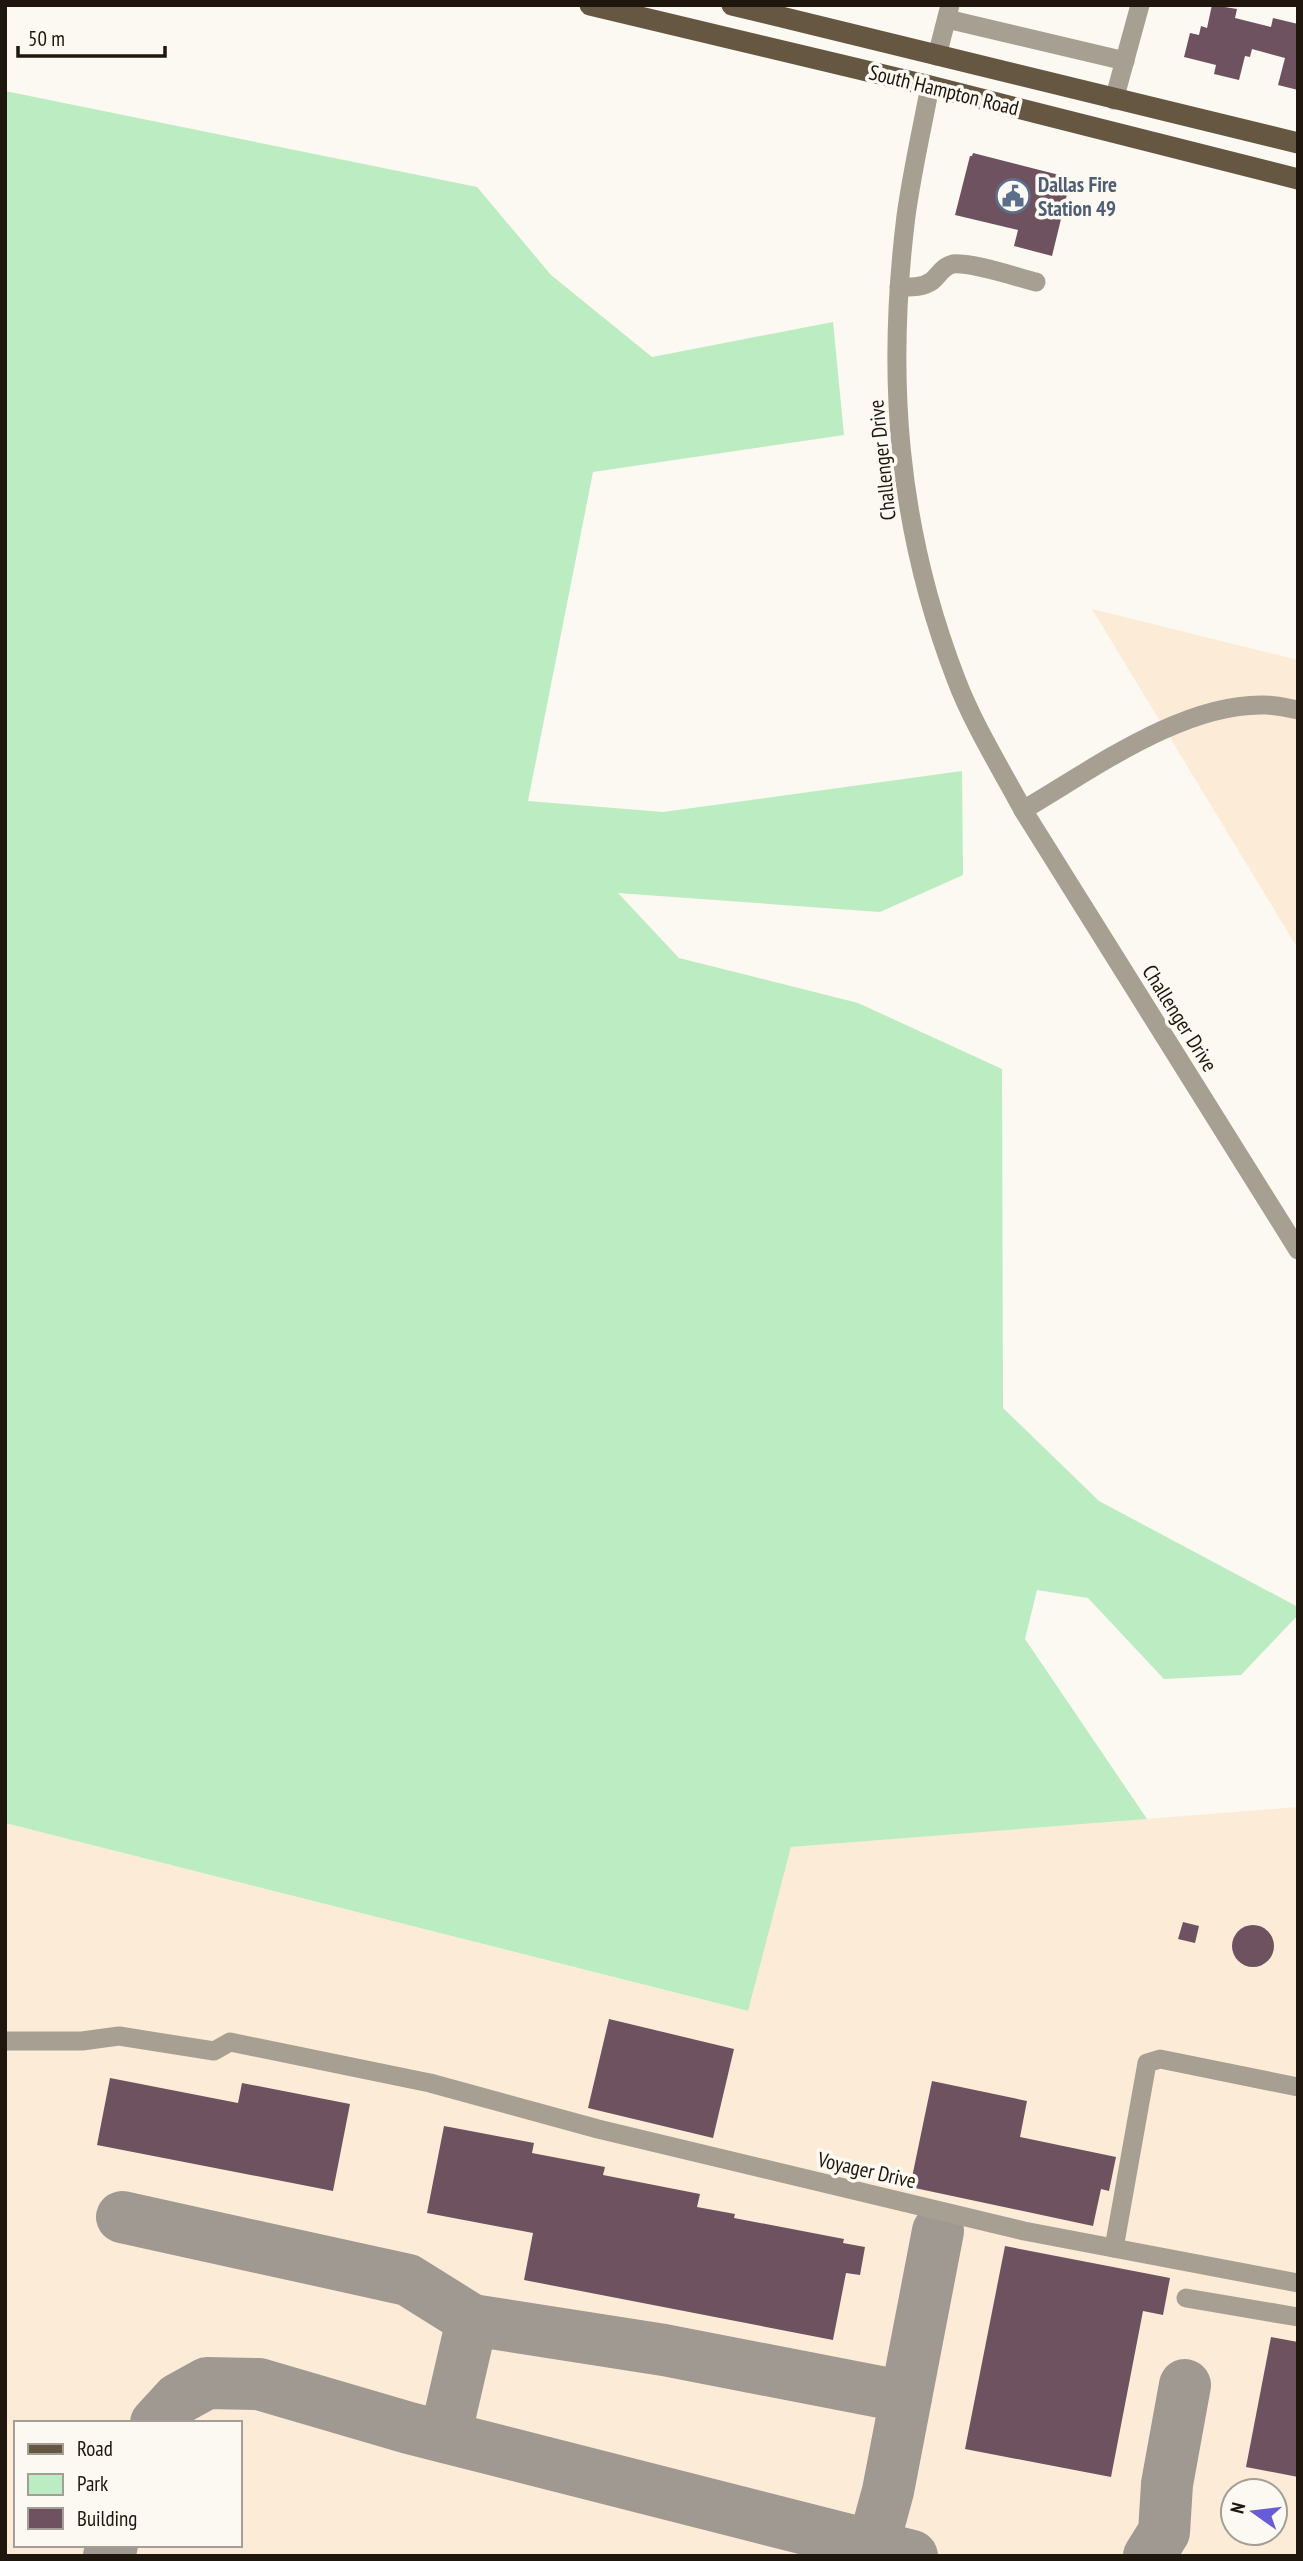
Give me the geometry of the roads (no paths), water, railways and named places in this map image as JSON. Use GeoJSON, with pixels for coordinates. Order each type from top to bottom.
{"type":"FeatureCollection","features":[{"type":"Feature","properties":{"kind":"main road","name":"South Hampton Road"},"geometry":{"type":"LineString","coordinates":[[590,5],[930,86],[1298,179]]}},
{"type":"Feature","properties":{"kind":"main road","name":"South Hampton Road"},"geometry":{"type":"LineString","coordinates":[[732,5],[1298,144]]}},
{"type":"Feature","properties":{"kind":"main road"},"geometry":{"type":"LineString","coordinates":[[930,86],[937,56]]}},
{"type":"Feature","properties":{"kind":"lane"},"geometry":{"type":"LineString","coordinates":[[1114,100],[1140,5]]}},
{"type":"Feature","properties":{"kind":"lane"},"geometry":{"type":"LineString","coordinates":[[937,56],[948,12],[1125,61]]}},
{"type":"Feature","properties":{"kind":"lane","name":"Challenger Drive"},"geometry":{"type":"LineString","coordinates":[[930,86],[908,205],[899,287],[896,332],[897,408],[910,521],[938,629],[957,682],[1023,810],[1298,1250]]}},
{"type":"Feature","properties":{"kind":"lane"},"geometry":{"type":"LineString","coordinates":[[899,287],[914,287],[931,282],[951,264],[1035,282]]}},
{"type":"Feature","properties":{"kind":"lane"},"geometry":{"type":"LineString","coordinates":[[1023,810],[1165,727],[1229,709],[1265,705],[1298,710]]}},
{"type":"Feature","properties":{"kind":"lane","name":"Voyager Drive"},"geometry":{"type":"LineString","coordinates":[[5,2041],[82,2041],[119,2036],[214,2050],[230,2042],[430,2083],[598,2129],[1024,2231],[1298,2283]]}},
{"type":"Feature","properties":{"kind":"lane"},"geometry":{"type":"LineString","coordinates":[[1114,2248],[1147,2063],[1160,2059],[1298,2087]]}},
{"type":"Feature","properties":{"kind":"lane"},"geometry":{"type":"LineString","coordinates":[[1270,2313],[1276,2279]]}},
{"type":"Feature","properties":{"kind":"lane"},"geometry":{"type":"LineString","coordinates":[[1186,2298],[1298,2317]]}},
{"type":"Feature","properties":{"kind":"place","name":"Dallas Fire Station 49"},"geometry":{"type":"Point","coordinates":[1013,196]}}]}
